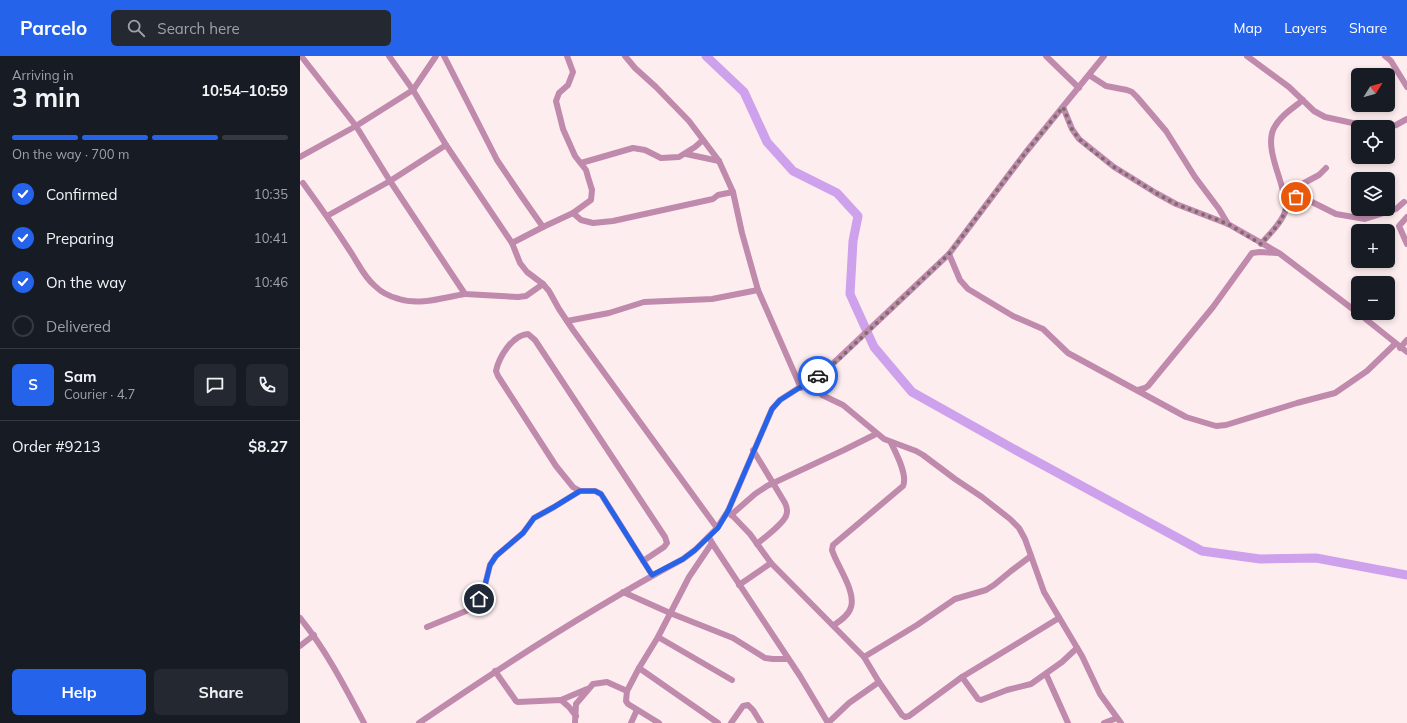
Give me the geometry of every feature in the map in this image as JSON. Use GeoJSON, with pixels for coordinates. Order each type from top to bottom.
{"type":"FeatureCollection","features":[{"type":"Feature","properties":{"kind":"street"},"geometry":{"type":"LineString","coordinates":[[301,56],[356,126],[390,181],[465,294]]}},
{"type":"Feature","properties":{"kind":"street"},"geometry":{"type":"LineString","coordinates":[[388,56],[413,90],[446,145],[512,243],[520,263],[527,272],[543,284],[549,291],[567,321],[718,528]]}},
{"type":"Feature","properties":{"kind":"street"},"geometry":{"type":"LineString","coordinates":[[300,158],[356,126],[413,90],[436,56]]}},
{"type":"Feature","properties":{"kind":"street"},"geometry":{"type":"LineString","coordinates":[[444,56],[498,160],[543,227]]}},
{"type":"Feature","properties":{"kind":"street"},"geometry":{"type":"LineString","coordinates":[[512,243],[573,213],[591,200],[593,193],[588,177],[581,163],[575,156],[563,129],[556,101],[559,93],[568,85],[573,72],[566,56]]}},
{"type":"Feature","properties":{"kind":"street"},"geometry":{"type":"LineString","coordinates":[[625,56],[689,121],[719,161],[733,192],[742,233],[758,290],[801,388]]}},
{"type":"Feature","properties":{"kind":"street"},"geometry":{"type":"LineString","coordinates":[[1046,56],[1079,88]]}},
{"type":"Feature","properties":{"kind":"street"},"geometry":{"type":"LineString","coordinates":[[419,723],[495,671],[594,609],[652,575],[683,559],[709,537],[729,513],[753,450],[772,409],[780,400],[801,388],[825,371],[949,254],[1026,152],[1104,56]]}},
{"type":"Feature","properties":{"kind":"street"},"geometry":{"type":"LineString","coordinates":[[1247,56],[1289,87],[1314,110],[1325,117],[1351,123]]}},
{"type":"Feature","properties":{"kind":"street"},"geometry":{"type":"LineString","coordinates":[[1385,56],[1391,61],[1407,87]]}},
{"type":"Feature","properties":{"kind":"street"},"geometry":{"type":"LineString","coordinates":[[1089,75],[1106,86],[1127,90],[1132,92],[1137,97],[1166,131],[1228,224]]}},
{"type":"Feature","properties":{"kind":"street"},"geometry":{"type":"LineString","coordinates":[[1261,244],[1283,218],[1286,210],[1286,202],[1275,165],[1271,139],[1273,129],[1280,120],[1303,100]]}},
{"type":"Feature","properties":{"kind":"street"},"geometry":{"type":"LineString","coordinates":[[1063,107],[1072,129],[1079,139],[1114,167],[1176,204],[1228,224],[1279,253],[1351,308]]}},
{"type":"Feature","properties":{"kind":"street"},"geometry":{"type":"LineString","coordinates":[[1395,125],[1407,119]]}},
{"type":"Feature","properties":{"kind":"street"},"geometry":{"type":"LineString","coordinates":[[581,163],[633,148],[645,150],[661,158],[679,157],[686,154],[703,140]]}},
{"type":"Feature","properties":{"kind":"street"},"geometry":{"type":"LineString","coordinates":[[327,216],[390,181],[446,145]]}},
{"type":"Feature","properties":{"kind":"street"},"geometry":{"type":"LineString","coordinates":[[686,154],[719,161]]}},
{"type":"Feature","properties":{"kind":"street"},"geometry":{"type":"LineString","coordinates":[[1286,202],[1304,183],[1319,175],[1326,168]]}},
{"type":"Feature","properties":{"kind":"street"},"geometry":{"type":"LineString","coordinates":[[301,182],[327,216],[363,272],[375,286],[386,294],[399,299],[413,301],[424,301],[465,294],[526,296],[543,284]]}},
{"type":"Feature","properties":{"kind":"street"},"geometry":{"type":"LineString","coordinates":[[573,213],[582,220],[593,223],[613,221],[713,199],[718,195],[733,192]]}},
{"type":"Feature","properties":{"kind":"street"},"geometry":{"type":"LineString","coordinates":[[1286,202],[1296,197],[1302,197],[1336,214],[1364,218],[1396,209],[1404,202]]}},
{"type":"Feature","properties":{"kind":"street"},"geometry":{"type":"LineString","coordinates":[[1407,217],[1399,226],[1407,244]]}},
{"type":"Feature","properties":{"kind":"street"},"geometry":{"type":"LineString","coordinates":[[1138,390],[1148,386],[1213,307],[1252,253],[1279,253]]}},
{"type":"Feature","properties":{"kind":"street"},"geometry":{"type":"LineString","coordinates":[[949,254],[960,280],[972,292],[1013,316],[1042,329],[1068,353],[1186,417],[1216,426],[1226,425],[1335,393],[1367,371],[1397,346],[1407,340]]}},
{"type":"Feature","properties":{"kind":"street"},"geometry":{"type":"LineString","coordinates":[[567,321],[610,313],[644,302],[712,299],[758,290]]}},
{"type":"Feature","properties":{"kind":"street"},"geometry":{"type":"LineString","coordinates":[[1366,320],[1397,346],[1407,352]]}},
{"type":"Feature","properties":{"kind":"street"},"geometry":{"type":"LineString","coordinates":[[643,561],[664,547],[667,543],[665,537],[535,340],[528,334],[523,334],[502,353],[496,371],[556,466],[573,487],[580,491],[595,491],[601,494],[643,561],[652,575]]}},
{"type":"Feature","properties":{"kind":"street"},"geometry":{"type":"LineString","coordinates":[[810,382],[822,395],[843,405],[876,434],[923,455],[1000,509],[1018,528],[1026,539],[1044,592],[1077,648],[1100,694],[1119,720],[1104,723]]}},
{"type":"Feature","properties":{"kind":"street"},"geometry":{"type":"LineString","coordinates":[[729,513],[773,483],[876,434]]}},
{"type":"Feature","properties":{"kind":"street"},"geometry":{"type":"LineString","coordinates":[[834,625],[847,614],[851,608],[852,600],[848,586],[832,550],[833,545],[903,486],[905,481],[891,442]]}},
{"type":"Feature","properties":{"kind":"street"},"geometry":{"type":"LineString","coordinates":[[753,450],[786,503],[788,509],[786,516],[757,544]]}},
{"type":"Feature","properties":{"kind":"street"},"geometry":{"type":"LineString","coordinates":[[427,627],[473,607],[484,589],[490,565],[496,556],[523,533],[534,518],[580,491]]}},
{"type":"Feature","properties":{"kind":"street"},"geometry":{"type":"LineString","coordinates":[[729,513],[771,562],[864,657],[879,682],[902,715],[905,717],[909,716],[962,677],[1059,618]]}},
{"type":"Feature","properties":{"kind":"street"},"geometry":{"type":"LineString","coordinates":[[709,537],[812,695],[828,723],[849,703],[879,682]]}},
{"type":"Feature","properties":{"kind":"street"},"geometry":{"type":"LineString","coordinates":[[659,723],[628,704],[626,701],[627,691],[658,637],[689,577],[712,543]]}},
{"type":"Feature","properties":{"kind":"street"},"geometry":{"type":"LineString","coordinates":[[864,657],[918,625],[955,599],[986,590],[1031,556]]}},
{"type":"Feature","properties":{"kind":"street"},"geometry":{"type":"LineString","coordinates":[[739,585],[771,562]]}},
{"type":"Feature","properties":{"kind":"street"},"geometry":{"type":"LineString","coordinates":[[624,592],[670,613],[733,638],[766,658],[788,659]]}},
{"type":"Feature","properties":{"kind":"street"},"geometry":{"type":"LineString","coordinates":[[300,618],[314,635],[364,723]]}},
{"type":"Feature","properties":{"kind":"street"},"geometry":{"type":"LineString","coordinates":[[300,646],[314,635]]}},
{"type":"Feature","properties":{"kind":"street"},"geometry":{"type":"LineString","coordinates":[[658,637],[732,680]]}},
{"type":"Feature","properties":{"kind":"street"},"geometry":{"type":"LineString","coordinates":[[962,677],[978,699],[981,700],[1007,690],[1031,684],[1062,662],[1077,648]]}},
{"type":"Feature","properties":{"kind":"street"},"geometry":{"type":"LineString","coordinates":[[639,668],[718,723]]}},
{"type":"Feature","properties":{"kind":"street"},"geometry":{"type":"LineString","coordinates":[[495,671],[513,698],[518,702],[561,700],[588,688]]}},
{"type":"Feature","properties":{"kind":"street"},"geometry":{"type":"LineString","coordinates":[[1046,674],[1068,723]]}},
{"type":"Feature","properties":{"kind":"street"},"geometry":{"type":"LineString","coordinates":[[575,723],[576,704],[588,688],[593,684],[607,682],[627,691]]}},
{"type":"Feature","properties":{"kind":"street"},"geometry":{"type":"LineString","coordinates":[[561,700],[576,716]]}},
{"type":"Feature","properties":{"kind":"street"},"geometry":{"type":"LineString","coordinates":[[731,723],[743,706],[748,705],[753,710],[760,723]]}},
{"type":"Feature","properties":{"kind":"street"},"geometry":{"type":"LineString","coordinates":[[631,723],[637,710]]}},
{"type":"Feature","properties":{"kind":"waterway"},"geometry":{"type":"LineString","coordinates":[[706,56],[744,92],[767,142],[793,171],[837,193],[858,216],[853,241],[850,294],[874,347],[912,392],[1202,551],[1260,559],[1316,558],[1407,575]]}},
{"type":"Feature","properties":{"kind":"way so far"},"geometry":{"type":"LineString","coordinates":[[818,376],[839,359],[949,254],[1026,152],[1063,107],[1072,129],[1079,139],[1114,167],[1176,204],[1228,224],[1261,244],[1283,218],[1286,210],[1285,204],[1288,200],[1296,197]]}},
{"type":"Feature","properties":{"kind":"route"},"geometry":{"type":"LineString","coordinates":[[479,599],[484,589],[490,565],[496,556],[523,533],[534,518],[580,491],[595,491],[601,494],[652,575],[683,559],[695,550],[718,528],[728,511],[753,450],[772,409],[780,400],[818,376]]}}]}
